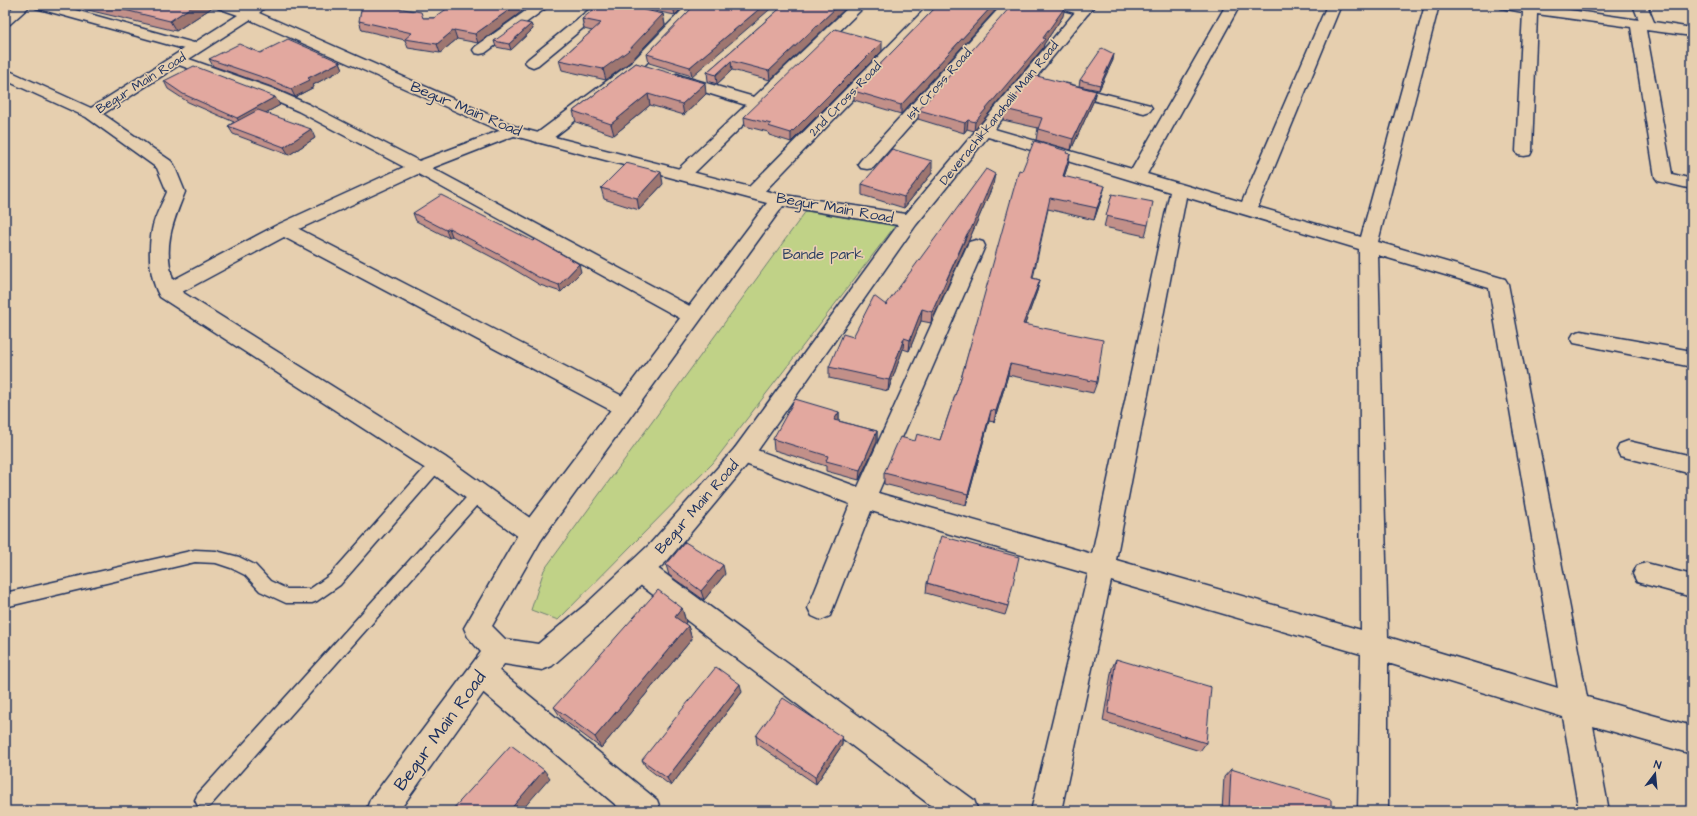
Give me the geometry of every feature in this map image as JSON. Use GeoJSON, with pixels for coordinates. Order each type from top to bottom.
{"type":"FeatureCollection","features":[{"type":"Feature","properties":{"kind":"street"},"geometry":{"type":"LineString","coordinates":[[5,21],[24,5]]}},
{"type":"Feature","properties":{"kind":"street"},"geometry":{"type":"LineString","coordinates":[[41,5],[197,48]]}},
{"type":"Feature","properties":{"kind":"street"},"geometry":{"type":"LineString","coordinates":[[223,5],[255,10]]}},
{"type":"Feature","properties":{"kind":"street"},"geometry":{"type":"LineString","coordinates":[[480,50],[543,5]]}},
{"type":"Feature","properties":{"kind":"street"},"geometry":{"type":"LineString","coordinates":[[533,62],[603,5],[618,9]]}},
{"type":"Feature","properties":{"kind":"street"},"geometry":{"type":"LineString","coordinates":[[542,138],[650,70],[670,20],[694,5]]}},
{"type":"Feature","properties":{"kind":"street"},"geometry":{"type":"LineString","coordinates":[[682,175],[859,5]]}},
{"type":"Feature","properties":{"kind":"street","name":"2nd Cross Road"},"geometry":{"type":"LineString","coordinates":[[753,193],[937,5]]}},
{"type":"Feature","properties":{"kind":"street","name":"1st Cross Road"},"geometry":{"type":"LineString","coordinates":[[867,164],[1010,5]]}},
{"type":"Feature","properties":{"kind":"street"},"geometry":{"type":"LineString","coordinates":[[1061,5],[1085,8]]}},
{"type":"Feature","properties":{"kind":"street"},"geometry":{"type":"LineString","coordinates":[[1136,177],[1233,5]]}},
{"type":"Feature","properties":{"kind":"street"},"geometry":{"type":"LineString","coordinates":[[1248,210],[1334,5]]}},
{"type":"Feature","properties":{"kind":"street"},"geometry":{"type":"LineString","coordinates":[[1373,811],[1375,646],[1368,246],[1432,5]]}},
{"type":"Feature","properties":{"kind":"street"},"geometry":{"type":"LineString","coordinates":[[1506,5],[1530,8],[1548,8],[1643,26],[1692,32]]}},
{"type":"Feature","properties":{"kind":"street"},"geometry":{"type":"LineString","coordinates":[[1640,5],[1664,177],[1692,184]]}},
{"type":"Feature","properties":{"kind":"street","name":"Deverachikkanahalli Main Road"},"geometry":{"type":"LineString","coordinates":[[910,221],[984,131],[1039,82],[1085,8]]}},
{"type":"Feature","properties":{"kind":"street"},"geometry":{"type":"LineString","coordinates":[[1524,151],[1530,8]]}},
{"type":"Feature","properties":{"kind":"street","name":"Begur Main Road"},"geometry":{"type":"LineString","coordinates":[[5,74],[92,114],[255,10],[513,131],[778,200],[910,221],[743,454],[658,553],[594,613],[542,657],[498,651],[381,811]]}},
{"type":"Feature","properties":{"kind":"street"},"geometry":{"type":"LineString","coordinates":[[178,60],[265,91],[304,108],[418,167],[692,316]]}},
{"type":"Feature","properties":{"kind":"street"},"geometry":{"type":"LineString","coordinates":[[650,70],[700,79],[756,103]]}},
{"type":"Feature","properties":{"kind":"street"},"geometry":{"type":"LineString","coordinates":[[1039,82],[1144,108]]}},
{"type":"Feature","properties":{"kind":"street"},"geometry":{"type":"LineString","coordinates":[[92,114],[165,165],[176,192],[161,229],[159,265],[167,292],[437,464],[479,493],[532,533]]}},
{"type":"Feature","properties":{"kind":"street"},"geometry":{"type":"LineString","coordinates":[[167,292],[284,229],[418,167],[513,131]]}},
{"type":"Feature","properties":{"kind":"street"},"geometry":{"type":"LineString","coordinates":[[984,131],[1498,284],[1594,811]]}},
{"type":"Feature","properties":{"kind":"street"},"geometry":{"type":"LineString","coordinates":[[1046,811],[1102,567],[1179,189]]}},
{"type":"Feature","properties":{"kind":"street"},"geometry":{"type":"LineString","coordinates":[[498,651],[477,628],[532,533],[778,200]]}},
{"type":"Feature","properties":{"kind":"street"},"geometry":{"type":"LineString","coordinates":[[284,229],[624,408]]}},
{"type":"Feature","properties":{"kind":"street"},"geometry":{"type":"LineString","coordinates":[[821,608],[864,499],[976,246]]}},
{"type":"Feature","properties":{"kind":"street"},"geometry":{"type":"LineString","coordinates":[[1581,338],[1692,359]]}},
{"type":"Feature","properties":{"kind":"street"},"geometry":{"type":"LineString","coordinates":[[1628,450],[1692,465]]}},
{"type":"Feature","properties":{"kind":"street"},"geometry":{"type":"LineString","coordinates":[[743,454],[864,499],[1375,646],[1575,707],[1692,740]]}},
{"type":"Feature","properties":{"kind":"street"},"geometry":{"type":"LineString","coordinates":[[640,570],[963,811]]}},
{"type":"Feature","properties":{"kind":"street"},"geometry":{"type":"LineString","coordinates":[[1646,574],[1692,586]]}},
{"type":"Feature","properties":{"kind":"street"},"geometry":{"type":"LineString","coordinates":[[482,674],[646,811]]}},
{"type":"Feature","properties":{"kind":"lane"},"geometry":{"type":"LineString","coordinates":[[5,600],[195,556],[216,557],[234,562],[250,570],[265,586],[286,596],[312,596],[335,580],[437,464]]}},
{"type":"Feature","properties":{"kind":"lane"},"geometry":{"type":"LineString","coordinates":[[204,800],[479,493]]}},
{"type":"Feature","properties":{"kind":"green space","name":"Bande park"},"geometry":{"type":"Polygon","coordinates":[[[806,211],[895,226],[713,463],[558,620],[531,610],[544,570],[806,211]]]}},
{"type":"Feature","properties":{"kind":"building"},"geometry":{"type":"Polygon","coordinates":[[[104,5],[194,5],[170,21],[104,5]]]}},
{"type":"Feature","properties":{"kind":"building"},"geometry":{"type":"Polygon","coordinates":[[[362,5],[380,5],[421,12],[423,18],[434,18],[452,5],[516,5],[475,34],[454,30],[437,44],[405,39],[412,33],[359,21],[362,5]]]}},
{"type":"Feature","properties":{"kind":"building"},"geometry":{"type":"Polygon","coordinates":[[[599,5],[622,5],[663,14],[628,51],[603,69],[559,60],[601,23],[582,19],[599,5]]]}},
{"type":"Feature","properties":{"kind":"building"},"geometry":{"type":"Polygon","coordinates":[[[695,5],[764,5],[690,67],[647,54],[695,5]]]}},
{"type":"Feature","properties":{"kind":"building"},"geometry":{"type":"Polygon","coordinates":[[[784,5],[839,5],[769,71],[731,61],[716,75],[707,72],[784,5]]]}},
{"type":"Feature","properties":{"kind":"building"},"geometry":{"type":"Polygon","coordinates":[[[938,5],[993,5],[901,105],[854,91],[938,5]]]}},
{"type":"Feature","properties":{"kind":"building"},"geometry":{"type":"Polygon","coordinates":[[[1012,5],[1057,5],[1065,7],[1043,38],[1045,39],[975,122],[968,120],[965,123],[919,110],[1012,5]]]}},
{"type":"Feature","properties":{"kind":"building"},"geometry":{"type":"Polygon","coordinates":[[[521,22],[531,24],[509,44],[494,41],[521,22]]]}},
{"type":"Feature","properties":{"kind":"building"},"geometry":{"type":"Polygon","coordinates":[[[835,29],[882,42],[791,133],[768,126],[771,124],[744,117],[835,29]]]}},
{"type":"Feature","properties":{"kind":"building"},"geometry":{"type":"Polygon","coordinates":[[[288,39],[340,62],[308,78],[310,80],[291,89],[268,79],[209,59],[239,44],[260,53],[288,39]]]}},
{"type":"Feature","properties":{"kind":"building"},"geometry":{"type":"Polygon","coordinates":[[[1102,48],[1114,54],[1100,85],[1080,80],[1102,48]]]}},
{"type":"Feature","properties":{"kind":"building"},"geometry":{"type":"Polygon","coordinates":[[[636,63],[705,83],[682,104],[648,94],[611,124],[573,111],[636,63]]]}},
{"type":"Feature","properties":{"kind":"building"},"geometry":{"type":"Polygon","coordinates":[[[194,66],[275,97],[237,118],[183,94],[164,81],[194,66]]]}},
{"type":"Feature","properties":{"kind":"building"},"geometry":{"type":"Polygon","coordinates":[[[1033,75],[1096,91],[1073,139],[1038,129],[1042,118],[1005,109],[1033,75]]]}},
{"type":"Feature","properties":{"kind":"building"},"geometry":{"type":"Polygon","coordinates":[[[258,110],[311,129],[284,147],[228,126],[258,110]]]}},
{"type":"Feature","properties":{"kind":"building"},"geometry":{"type":"Polygon","coordinates":[[[1034,141],[1067,151],[1066,153],[1070,154],[1063,176],[1105,186],[1097,208],[1050,198],[1032,278],[1040,280],[1023,324],[1103,340],[1097,382],[1010,364],[996,411],[991,410],[968,494],[884,473],[900,437],[915,441],[917,434],[940,440],[962,375],[1019,170],[1022,171],[1034,141]]]}},
{"type":"Feature","properties":{"kind":"building"},"geometry":{"type":"Polygon","coordinates":[[[892,149],[932,161],[904,197],[862,184],[892,149]]]}},
{"type":"Feature","properties":{"kind":"building"},"geometry":{"type":"Polygon","coordinates":[[[626,163],[661,172],[637,198],[601,188],[626,163]]]}},
{"type":"Feature","properties":{"kind":"building"},"geometry":{"type":"Polygon","coordinates":[[[986,169],[995,174],[971,229],[967,234],[932,312],[922,309],[910,340],[904,338],[889,380],[829,367],[843,334],[853,337],[874,296],[886,305],[986,169]]]}},
{"type":"Feature","properties":{"kind":"building"},"geometry":{"type":"Polygon","coordinates":[[[1112,194],[1153,202],[1148,225],[1106,216],[1112,194]]]}},
{"type":"Feature","properties":{"kind":"building"},"geometry":{"type":"Polygon","coordinates":[[[441,195],[533,241],[535,239],[579,264],[559,285],[538,277],[449,228],[446,230],[413,213],[441,195]]]}},
{"type":"Feature","properties":{"kind":"building"},"geometry":{"type":"Polygon","coordinates":[[[795,399],[839,412],[834,420],[877,431],[860,470],[826,461],[828,456],[773,439],[795,399]]]}},
{"type":"Feature","properties":{"kind":"building"},"geometry":{"type":"Polygon","coordinates":[[[941,536],[1019,557],[1008,606],[927,583],[941,536]]]}},
{"type":"Feature","properties":{"kind":"building"},"geometry":{"type":"Polygon","coordinates":[[[685,542],[723,565],[701,591],[666,565],[685,542]]]}},
{"type":"Feature","properties":{"kind":"building"},"geometry":{"type":"Polygon","coordinates":[[[658,590],[682,608],[675,617],[688,626],[595,737],[554,707],[658,590]]]}},
{"type":"Feature","properties":{"kind":"building"},"geometry":{"type":"Polygon","coordinates":[[[1116,659],[1211,687],[1206,743],[1108,713],[1116,659]]]}},
{"type":"Feature","properties":{"kind":"building"},"geometry":{"type":"Polygon","coordinates":[[[716,667],[740,684],[667,778],[642,760],[716,667]]]}},
{"type":"Feature","properties":{"kind":"building"},"geometry":{"type":"Polygon","coordinates":[[[783,698],[842,737],[815,777],[756,736],[783,698]]]}},
{"type":"Feature","properties":{"kind":"building"},"geometry":{"type":"Polygon","coordinates":[[[511,745],[544,770],[509,811],[451,811],[511,745]]]}},
{"type":"Feature","properties":{"kind":"building"},"geometry":{"type":"Polygon","coordinates":[[[1231,769],[1331,800],[1331,811],[1229,811],[1231,769]]]}}]}
